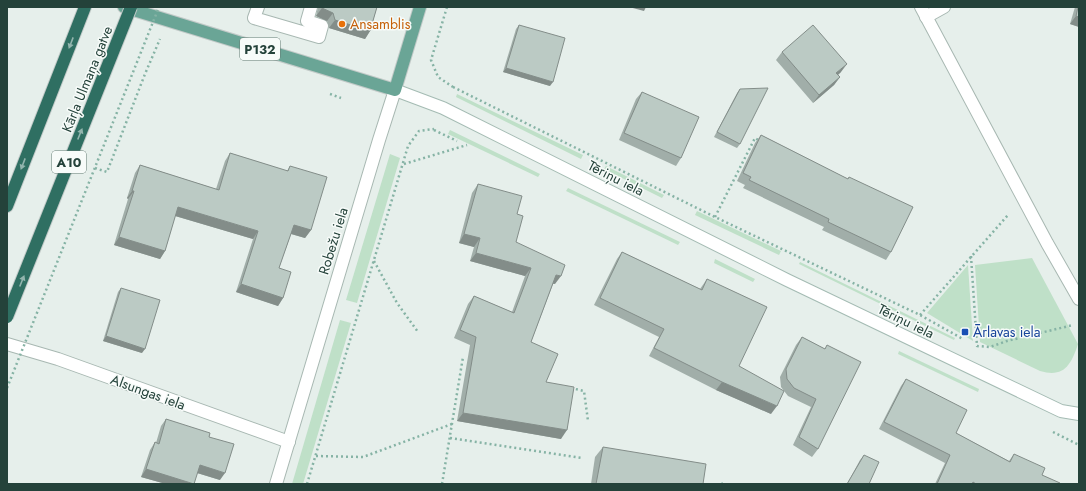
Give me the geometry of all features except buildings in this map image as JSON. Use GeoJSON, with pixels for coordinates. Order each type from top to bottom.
{"type":"FeatureCollection","features":[{"type":"Feature","properties":{"kind":"highway","name":"Kārļa Ulmaņa gatve"},"geometry":{"type":"LineString","coordinates":[[7,206],[85,7]]}},
{"type":"Feature","properties":{"kind":"highway","name":"Kārļa Ulmaņa gatve"},"geometry":{"type":"LineString","coordinates":[[7,317],[132,7]]}},
{"type":"Feature","properties":{"kind":"main road","name":"Tēriņu iela"},"geometry":{"type":"LineString","coordinates":[[124,7],[395,90]]}},
{"type":"Feature","properties":{"kind":"main road","name":"Robežu iela"},"geometry":{"type":"LineString","coordinates":[[395,90],[420,7]]}},
{"type":"Feature","properties":{"kind":"street"},"geometry":{"type":"LineString","coordinates":[[258,7],[254,18],[319,37],[322,26],[307,21],[311,7]]}},
{"type":"Feature","properties":{"kind":"street"},"geometry":{"type":"LineString","coordinates":[[944,7],[924,12],[1047,244],[1079,299]]}},
{"type":"Feature","properties":{"kind":"street","name":"Tēriņu iela"},"geometry":{"type":"LineString","coordinates":[[395,90],[443,108],[787,280],[1060,411],[1079,414]]}},
{"type":"Feature","properties":{"kind":"street","name":"Robežu iela"},"geometry":{"type":"LineString","coordinates":[[276,484],[395,90]]}},
{"type":"Feature","properties":{"kind":"street","name":"Alsungas iela"},"geometry":{"type":"LineString","coordinates":[[7,344],[58,359],[288,442]]}},
{"type":"Feature","properties":{"kind":"path"},"geometry":{"type":"LineString","coordinates":[[7,388],[158,7]]}},
{"type":"Feature","properties":{"kind":"path"},"geometry":{"type":"LineString","coordinates":[[447,7],[431,60],[438,77],[453,87],[715,218],[920,314],[964,339]]}},
{"type":"Feature","properties":{"kind":"path"},"geometry":{"type":"LineString","coordinates":[[95,168],[107,172],[145,74],[168,21]]}},
{"type":"Feature","properties":{"kind":"path"},"geometry":{"type":"LineString","coordinates":[[450,93],[453,87]]}},
{"type":"Feature","properties":{"kind":"path"},"geometry":{"type":"LineString","coordinates":[[326,93],[341,98]]}},
{"type":"Feature","properties":{"kind":"path"},"geometry":{"type":"LineString","coordinates":[[307,484],[408,146],[419,131],[434,130],[437,123]]}},
{"type":"Feature","properties":{"kind":"path"},"geometry":{"type":"LineString","coordinates":[[715,218],[755,138],[761,141]]}},
{"type":"Feature","properties":{"kind":"path"},"geometry":{"type":"LineString","coordinates":[[403,164],[467,146]]}},
{"type":"Feature","properties":{"kind":"path"},"geometry":{"type":"LineString","coordinates":[[920,314],[970,256],[1012,211]]}},
{"type":"Feature","properties":{"kind":"path"},"geometry":{"type":"LineString","coordinates":[[970,256],[976,346]]}},
{"type":"Feature","properties":{"kind":"path"},"geometry":{"type":"LineString","coordinates":[[374,261],[396,304],[418,332]]}},
{"type":"Feature","properties":{"kind":"path"},"geometry":{"type":"LineString","coordinates":[[976,346],[990,347],[1007,340],[1073,325]]}},
{"type":"Feature","properties":{"kind":"path"},"geometry":{"type":"LineString","coordinates":[[970,343],[983,349]]}},
{"type":"Feature","properties":{"kind":"path"},"geometry":{"type":"LineString","coordinates":[[442,484],[463,357]]}},
{"type":"Feature","properties":{"kind":"path"},"geometry":{"type":"LineString","coordinates":[[566,386],[584,391],[588,421]]}},
{"type":"Feature","properties":{"kind":"path"},"geometry":{"type":"LineString","coordinates":[[316,456],[363,457],[452,424]]}},
{"type":"Feature","properties":{"kind":"path"},"geometry":{"type":"LineString","coordinates":[[450,438],[582,458]]}},
{"type":"Feature","properties":{"kind":"green space"},"geometry":{"type":"Polygon","coordinates":[[[457,94],[583,155],[581,159],[456,97],[457,94]]]}},
{"type":"Feature","properties":{"kind":"green space"},"geometry":{"type":"Polygon","coordinates":[[[450,130],[540,174],[538,177],[448,134],[450,130]]]}},
{"type":"Feature","properties":{"kind":"green space"},"geometry":{"type":"Polygon","coordinates":[[[390,154],[400,158],[357,303],[346,300],[390,154]]]}},
{"type":"Feature","properties":{"kind":"green space"},"geometry":{"type":"Polygon","coordinates":[[[606,166],[664,195],[662,198],[604,169],[606,166]]]}},
{"type":"Feature","properties":{"kind":"green space"},"geometry":{"type":"Polygon","coordinates":[[[568,188],[680,242],[678,245],[566,191],[568,188]]]}},
{"type":"Feature","properties":{"kind":"green space"},"geometry":{"type":"Polygon","coordinates":[[[697,211],[781,251],[779,255],[695,215],[697,211]]]}},
{"type":"Feature","properties":{"kind":"green space"},"geometry":{"type":"Polygon","coordinates":[[[1032,258],[1078,344],[1069,364],[1061,371],[1055,373],[1040,371],[980,342],[975,265],[1032,258]]]}},
{"type":"Feature","properties":{"kind":"green space"},"geometry":{"type":"Polygon","coordinates":[[[715,259],[755,279],[753,282],[714,263],[715,259]]]}},
{"type":"Feature","properties":{"kind":"green space"},"geometry":{"type":"Polygon","coordinates":[[[800,262],[955,338],[954,340],[799,264],[800,262]]]}},
{"type":"Feature","properties":{"kind":"green space"},"geometry":{"type":"Polygon","coordinates":[[[968,265],[973,341],[927,313],[968,265]]]}},
{"type":"Feature","properties":{"kind":"green space"},"geometry":{"type":"Polygon","coordinates":[[[340,320],[351,323],[303,484],[292,484],[340,320]]]}},
{"type":"Feature","properties":{"kind":"green space"},"geometry":{"type":"Polygon","coordinates":[[[899,351],[979,389],[978,392],[898,354],[899,351]]]}},
{"type":"Feature","properties":{"kind":"place","name":"Ansamblis"},"geometry":{"type":"Point","coordinates":[342,24]}},
{"type":"Feature","properties":{"kind":"place","name":"Ārlavas iela"},"geometry":{"type":"Point","coordinates":[965,332]}}]}
